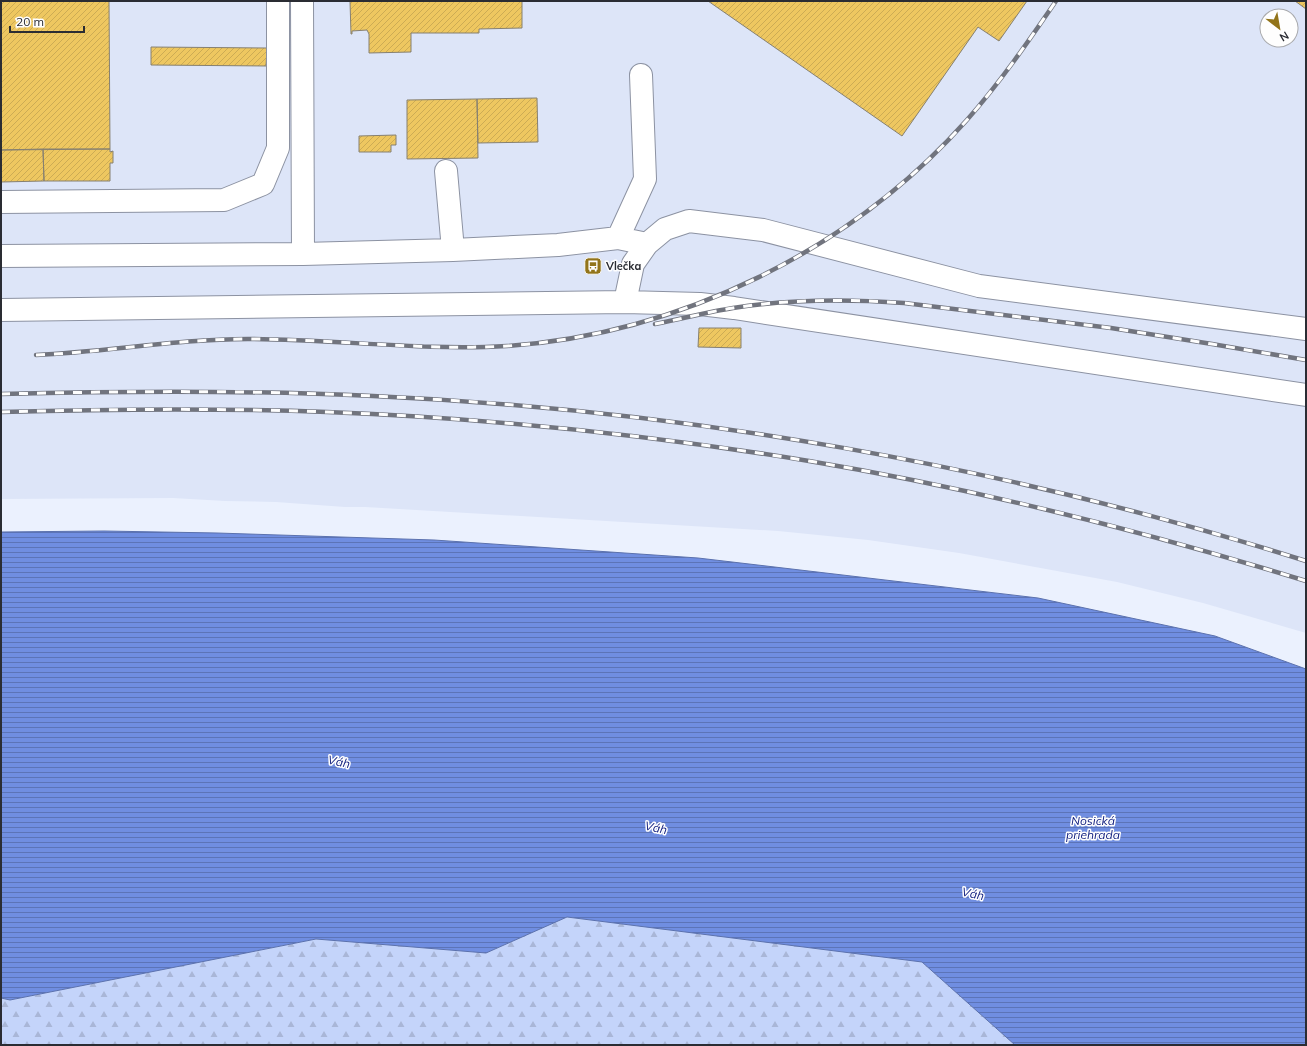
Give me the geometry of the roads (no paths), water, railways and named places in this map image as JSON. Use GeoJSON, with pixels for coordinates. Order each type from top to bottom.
{"type":"FeatureCollection","features":[{"type":"Feature","properties":{"kind":"street"},"geometry":{"type":"LineString","coordinates":[[1,202],[224,200],[263,184],[278,148],[278,1]]}},
{"type":"Feature","properties":{"kind":"street"},"geometry":{"type":"LineString","coordinates":[[302,1],[303,254]]}},
{"type":"Feature","properties":{"kind":"street"},"geometry":{"type":"LineString","coordinates":[[618,238],[645,179],[641,75]]}},
{"type":"Feature","properties":{"kind":"street"},"geometry":{"type":"LineString","coordinates":[[446,172],[453,250]]}},
{"type":"Feature","properties":{"kind":"street"},"geometry":{"type":"LineString","coordinates":[[625,302],[633,264],[647,244],[665,229],[689,221],[756,229],[979,286],[1306,329]]}},
{"type":"Feature","properties":{"kind":"street"},"geometry":{"type":"LineString","coordinates":[[1,256],[303,254],[453,250],[558,245],[618,238],[647,244]]}},
{"type":"Feature","properties":{"kind":"street"},"geometry":{"type":"LineString","coordinates":[[1,310],[625,302],[700,304],[1306,395]]}},
{"type":"Feature","properties":{"kind":"water","name":"Nosická priehrada"},"geometry":{"type":"Polygon","coordinates":[[[104,531],[434,540],[698,558],[1038,598],[1215,636],[1306,669],[1306,1045],[1015,1045],[922,962],[567,917],[486,953],[316,939],[10,1000],[1,998],[1,532],[104,531]]]}},
{"type":"Feature","properties":{"kind":"railway"},"geometry":{"type":"LineString","coordinates":[[36,355],[168,343],[248,339],[442,347],[507,346],[572,338],[636,324],[698,304],[758,277],[816,246],[870,209],[920,167],[966,121],[1002,78],[1056,1]]}},
{"type":"Feature","properties":{"kind":"railway"},"geometry":{"type":"LineString","coordinates":[[655,324],[723,310],[754,305],[797,301],[840,300],[904,303],[1111,328],[1306,360]]}},
{"type":"Feature","properties":{"kind":"railway"},"geometry":{"type":"LineString","coordinates":[[1,394],[187,392],[373,396],[491,403],[609,414],[727,429],[845,448],[962,471],[1078,497],[1192,527],[1306,561]]}},
{"type":"Feature","properties":{"kind":"railway"},"geometry":{"type":"LineString","coordinates":[[1,412],[164,409],[327,412],[508,423],[689,443],[872,472],[997,498],[1121,528],[1306,581]]}},
{"type":"Feature","properties":{"kind":"place","name":"Vlečka"},"geometry":{"type":"Point","coordinates":[593,266]}},
{"type":"Feature","properties":{"kind":"water label","name":"Váh"},"geometry":{"type":"Point","coordinates":[339,762]}},
{"type":"Feature","properties":{"kind":"water label","name":"Váh"},"geometry":{"type":"Point","coordinates":[656,828]}},
{"type":"Feature","properties":{"kind":"water label","name":"Váh"},"geometry":{"type":"Point","coordinates":[973,894]}}]}
